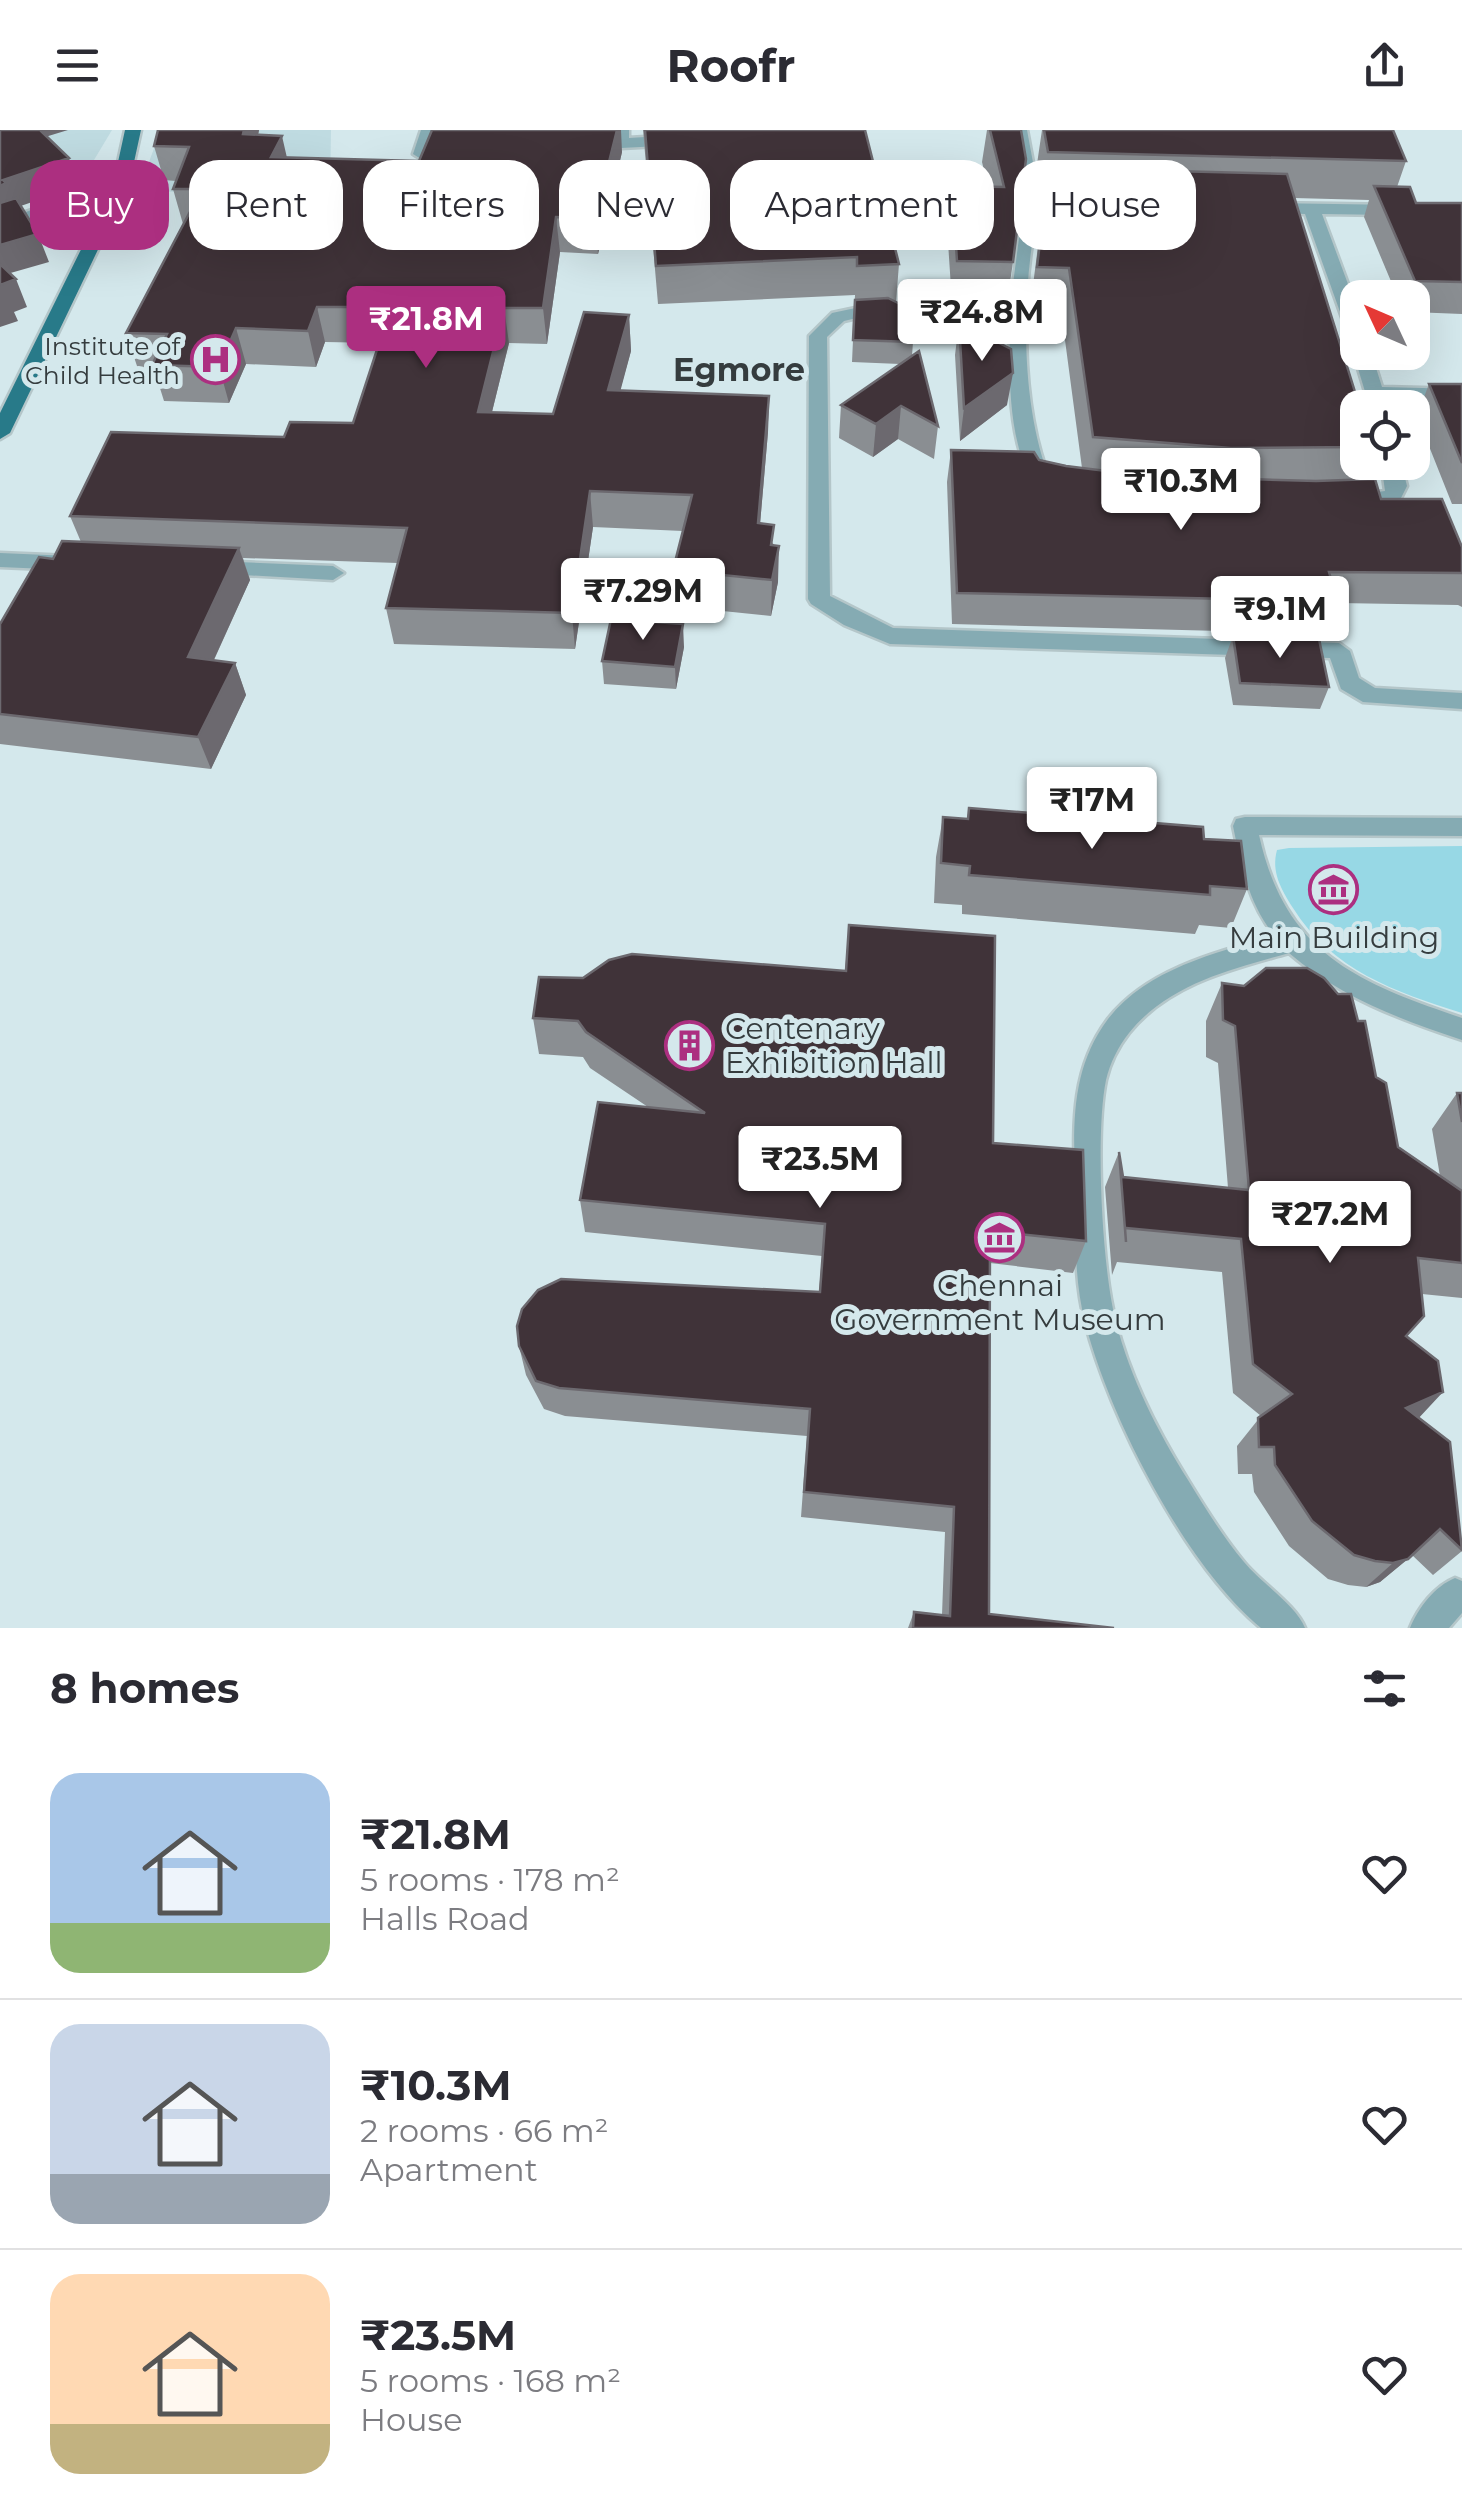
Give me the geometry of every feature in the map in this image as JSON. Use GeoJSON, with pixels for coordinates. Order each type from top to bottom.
{"type":"FeatureCollection","features":[{"type":"Feature","properties":{"kind":"main road"},"geometry":{"type":"LineString","coordinates":[[126,160],[133,130]]}},
{"type":"Feature","properties":{"kind":"main road"},"geometry":{"type":"LineString","coordinates":[[0,433],[89,250]]}},
{"type":"Feature","properties":{"kind":"street"},"geometry":{"type":"LineString","coordinates":[[421,154],[429,130]]}},
{"type":"Feature","properties":{"kind":"street"},"geometry":{"type":"LineString","coordinates":[[621,130],[622,143],[695,140]]}},
{"type":"Feature","properties":{"kind":"street"},"geometry":{"type":"LineString","coordinates":[[1019,130],[1025,160]]}},
{"type":"Feature","properties":{"kind":"street"},"geometry":{"type":"LineString","coordinates":[[1256,208],[1462,211]]}},
{"type":"Feature","properties":{"kind":"street"},"geometry":{"type":"LineString","coordinates":[[1312,210],[1340,287]]}},
{"type":"Feature","properties":{"kind":"street"},"geometry":{"type":"LineString","coordinates":[[0,227],[30,216]]}},
{"type":"Feature","properties":{"kind":"street"},"geometry":{"type":"LineString","coordinates":[[1023,250],[1018,313],[1023,414],[1036,476],[1042,483],[1059,488]]}},
{"type":"Feature","properties":{"kind":"street"},"geometry":{"type":"LineString","coordinates":[[1018,313],[865,311],[838,317],[818,336],[819,599],[852,620],[890,636],[1340,651],[1349,684],[1371,696],[1462,701]]}},
{"type":"Feature","properties":{"kind":"street"},"geometry":{"type":"LineString","coordinates":[[1430,397],[1462,395]]}},
{"type":"Feature","properties":{"kind":"street"},"geometry":{"type":"LineString","coordinates":[[1328,501],[1372,501],[1393,495],[1396,480]]}},
{"type":"Feature","properties":{"kind":"street"},"geometry":{"type":"LineString","coordinates":[[0,560],[101,564]]}},
{"type":"Feature","properties":{"kind":"street"},"geometry":{"type":"LineString","coordinates":[[198,568],[333,573]]}},
{"type":"Feature","properties":{"kind":"street"},"geometry":{"type":"LineString","coordinates":[[1462,827],[1246,826],[1263,895],[1295,941],[1365,992],[1462,1029]]}},
{"type":"Feature","properties":{"kind":"street"},"geometry":{"type":"LineString","coordinates":[[1288,1628],[1244,1587],[1207,1540],[1132,1412],[1113,1369],[1092,1274],[1086,1120],[1102,1052],[1129,1015],[1162,986],[1210,965],[1295,941]]}},
{"type":"Feature","properties":{"kind":"street"},"geometry":{"type":"LineString","coordinates":[[1427,1628],[1455,1596]]}},
{"type":"Feature","properties":{"kind":"shaded area"},"geometry":{"type":"Polygon","coordinates":[[[0,130],[112,130],[94,160],[30,160],[30,195],[0,204],[0,130]]]}},
{"type":"Feature","properties":{"kind":"shaded area"},"geometry":{"type":"Polygon","coordinates":[[[161,130],[331,130],[331,160],[189,160],[189,192],[169,192],[169,160],[150,160],[161,130]]]}},
{"type":"Feature","properties":{"kind":"shaded area"},"geometry":{"type":"Polygon","coordinates":[[[1462,846],[1462,1013],[1389,987],[1326,948],[1293,908],[1275,866],[1277,850],[1289,848],[1462,846]]]}},
{"type":"Feature","properties":{"kind":"building"},"geometry":{"type":"Polygon","coordinates":[[[0,130],[40,130],[69,158],[30,160],[30,171],[3,180],[6,183],[0,186],[0,130]]]}},
{"type":"Feature","properties":{"kind":"building"},"geometry":{"type":"Polygon","coordinates":[[[158,130],[244,130],[243,134],[282,136],[271,157],[382,160],[363,160],[363,250],[539,250],[539,160],[419,160],[432,130],[617,130],[610,160],[559,160],[559,217],[543,308],[504,308],[478,412],[553,414],[584,312],[629,315],[608,390],[769,396],[758,523],[774,525],[771,545],[779,546],[772,580],[673,570],[692,495],[590,491],[572,613],[386,608],[407,528],[70,516],[111,432],[284,437],[290,422],[353,423],[391,307],[317,307],[308,331],[236,328],[219,367],[152,365],[167,334],[126,333],[189,214],[189,250],[343,250],[343,160],[189,160],[189,189],[173,189],[189,147],[154,146],[158,130]]]}},
{"type":"Feature","properties":{"kind":"building"},"geometry":{"type":"Polygon","coordinates":[[[645,130],[865,130],[873,160],[730,160],[730,250],[895,250],[899,264],[857,266],[857,257],[656,266],[655,250],[710,250],[710,160],[647,160],[645,130]]]}},
{"type":"Feature","properties":{"kind":"building"},"geometry":{"type":"Polygon","coordinates":[[[990,130],[1021,130],[1026,159],[1014,160],[1013,262],[957,261],[956,250],[994,250],[994,187],[1004,187],[990,130]]]}},
{"type":"Feature","properties":{"kind":"building"},"geometry":{"type":"Polygon","coordinates":[[[1044,130],[1393,130],[1406,161],[1048,152],[1044,130]]]}},
{"type":"Feature","properties":{"kind":"building"},"geometry":{"type":"Polygon","coordinates":[[[1196,172],[1287,174],[1340,344],[1340,370],[1348,370],[1354,390],[1340,390],[1340,447],[1231,448],[1093,437],[1069,268],[1037,267],[1039,250],[1196,250],[1196,172]]]}},
{"type":"Feature","properties":{"kind":"building"},"geometry":{"type":"Polygon","coordinates":[[[1374,186],[1410,187],[1416,203],[1462,203],[1462,282],[1415,280],[1374,186]]]}},
{"type":"Feature","properties":{"kind":"building"},"geometry":{"type":"Polygon","coordinates":[[[16,198],[30,221],[30,236],[0,245],[0,203],[16,198]]]}},
{"type":"Feature","properties":{"kind":"building"},"geometry":{"type":"Polygon","coordinates":[[[0,264],[16,279],[0,285],[0,264]]]}},
{"type":"Feature","properties":{"kind":"building"},"geometry":{"type":"Polygon","coordinates":[[[888,298],[904,306],[913,342],[853,340],[855,300],[888,298]]]}},
{"type":"Feature","properties":{"kind":"building"},"geometry":{"type":"Polygon","coordinates":[[[959,323],[1011,349],[1013,373],[964,408],[959,323]]]}},
{"type":"Feature","properties":{"kind":"building"},"geometry":{"type":"Polygon","coordinates":[[[919,351],[938,426],[901,406],[876,424],[841,405],[919,351]]]}},
{"type":"Feature","properties":{"kind":"building"},"geometry":{"type":"Polygon","coordinates":[[[1429,384],[1462,384],[1462,463],[1429,384]]]}},
{"type":"Feature","properties":{"kind":"building"},"geometry":{"type":"Polygon","coordinates":[[[951,450],[1034,452],[1039,460],[1066,466],[1147,476],[1375,480],[1381,499],[1442,499],[1462,547],[1462,573],[1329,572],[1339,607],[1232,604],[1231,599],[957,593],[951,450]]]}},
{"type":"Feature","properties":{"kind":"building"},"geometry":{"type":"Polygon","coordinates":[[[62,541],[239,548],[188,657],[235,663],[198,737],[0,714],[0,624],[39,557],[53,559],[62,541]]]}},
{"type":"Feature","properties":{"kind":"building"},"geometry":{"type":"Polygon","coordinates":[[[611,619],[683,624],[675,667],[602,661],[611,619]]]}},
{"type":"Feature","properties":{"kind":"building"},"geometry":{"type":"Polygon","coordinates":[[[1233,636],[1319,639],[1329,687],[1240,683],[1233,636]]]}},
{"type":"Feature","properties":{"kind":"building"},"geometry":{"type":"Polygon","coordinates":[[[969,808],[1203,827],[1204,839],[1241,841],[1247,889],[1210,886],[1210,895],[969,875],[970,866],[941,863],[943,817],[968,819],[969,808]]]}},
{"type":"Feature","properties":{"kind":"building"},"geometry":{"type":"Polygon","coordinates":[[[849,925],[995,936],[993,1143],[1083,1150],[1086,1241],[990,1231],[989,1614],[1114,1628],[913,1628],[914,1612],[950,1616],[954,1507],[804,1492],[810,1409],[559,1388],[536,1381],[519,1346],[517,1326],[522,1309],[538,1290],[561,1279],[820,1292],[825,1224],[580,1200],[598,1102],[705,1113],[586,1032],[578,1021],[533,1018],[539,977],[583,978],[609,960],[632,954],[846,971],[849,925]]]}},
{"type":"Feature","properties":{"kind":"building"},"geometry":{"type":"Polygon","coordinates":[[[1266,968],[1307,968],[1324,978],[1338,994],[1351,994],[1358,1021],[1365,1021],[1376,1077],[1386,1083],[1398,1147],[1462,1191],[1462,1263],[1418,1258],[1424,1316],[1406,1336],[1438,1361],[1443,1392],[1406,1408],[1450,1442],[1462,1550],[1440,1529],[1408,1559],[1393,1563],[1375,1561],[1354,1555],[1312,1521],[1275,1465],[1274,1447],[1259,1447],[1258,1418],[1292,1394],[1253,1364],[1241,1239],[1125,1228],[1126,1242],[1119,1152],[1123,1177],[1249,1190],[1235,1026],[1223,1020],[1222,983],[1244,986],[1266,968]]]}},
{"type":"Feature","properties":{"kind":"building"},"geometry":{"type":"Polygon","coordinates":[[[1457,1093],[1462,1093],[1462,1122],[1457,1093]]]}},
{"type":"Feature","properties":{"kind":"place","name":"Institute of Child Health"},"geometry":{"type":"Point","coordinates":[215,360]}},
{"type":"Feature","properties":{"kind":"place","name":"Main Building"},"geometry":{"type":"Point","coordinates":[1334,889]}},
{"type":"Feature","properties":{"kind":"place","name":"Centenary Exhibition Hall"},"geometry":{"type":"Point","coordinates":[690,1046]}},
{"type":"Feature","properties":{"kind":"place","name":"Chennai Government Museum"},"geometry":{"type":"Point","coordinates":[1000,1237]}},
{"type":"Feature","properties":{"kind":"district","name":"Egmore"},"geometry":{"type":"Point","coordinates":[739,370]}}]}
